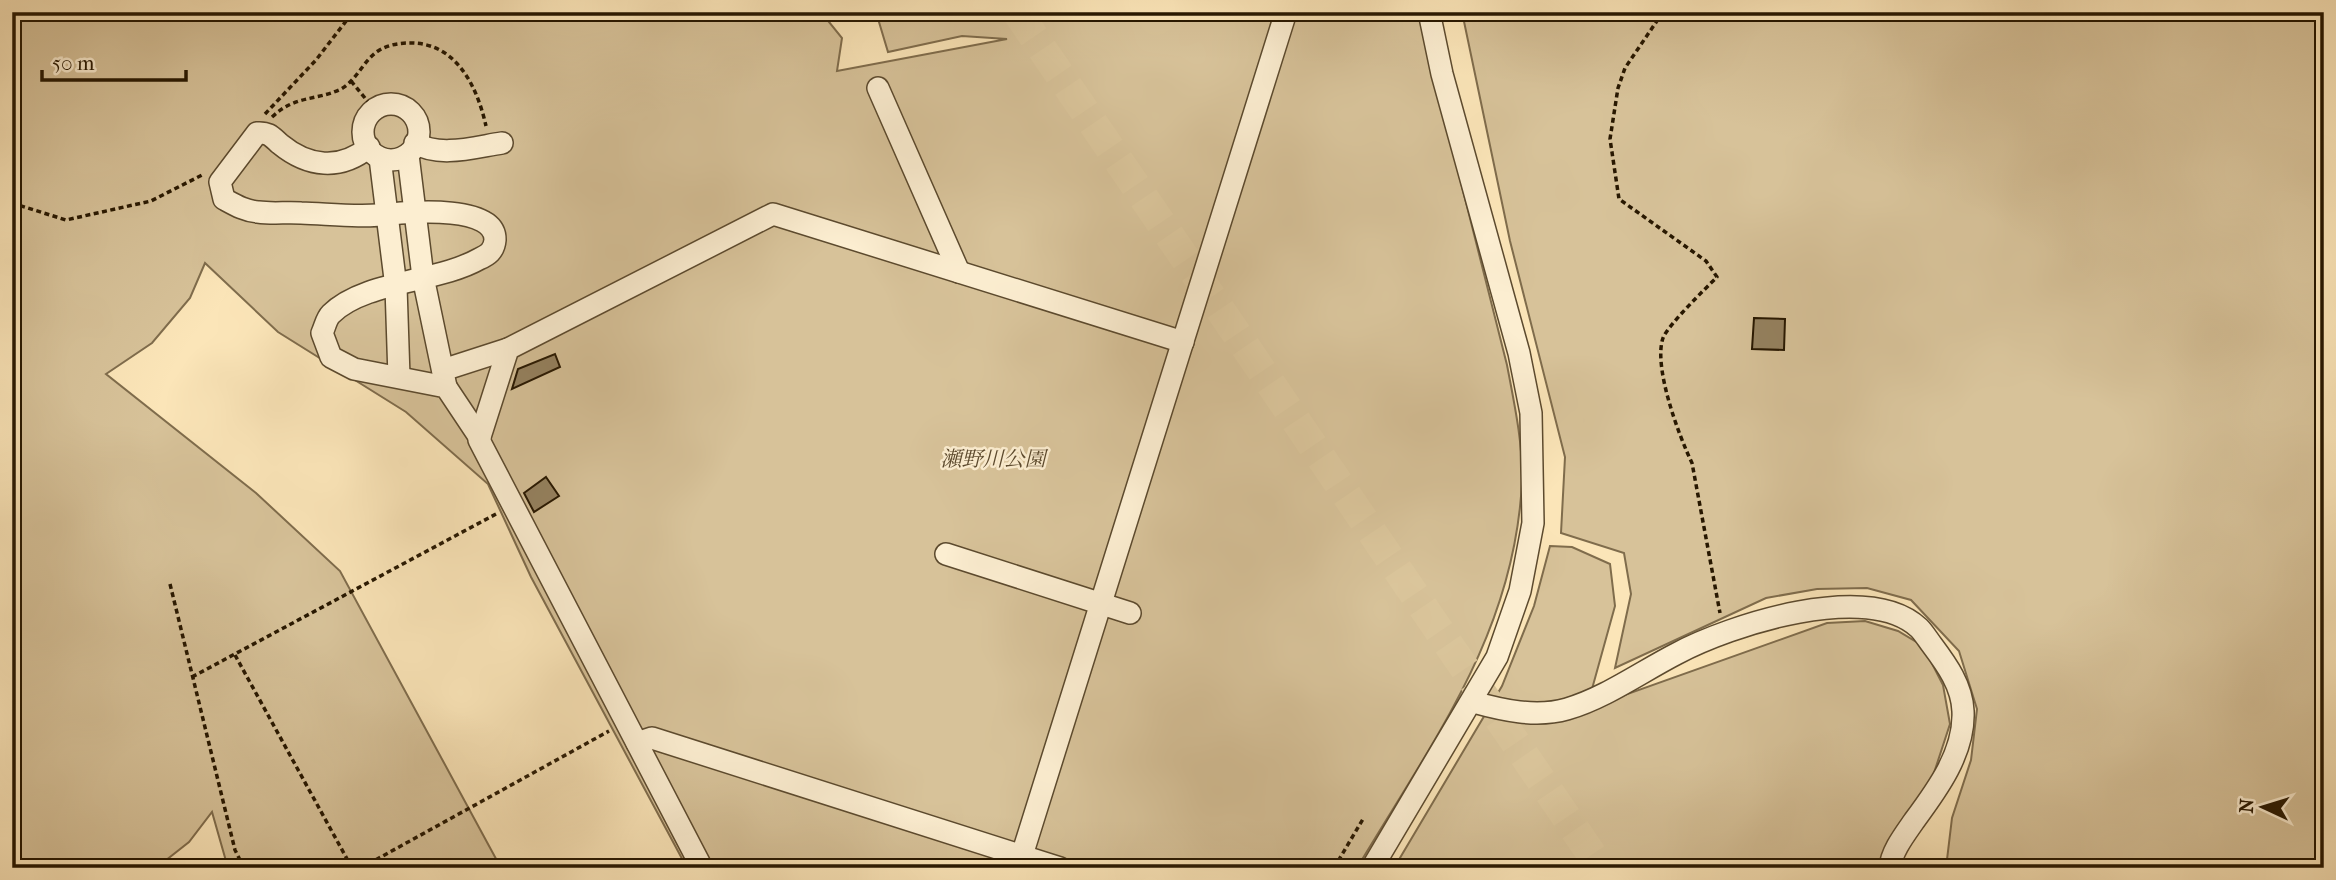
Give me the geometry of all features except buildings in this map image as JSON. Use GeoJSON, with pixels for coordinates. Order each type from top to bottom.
{"type":"FeatureCollection","features":[{"type":"Feature","properties":{"kind":"street"},"geometry":{"type":"LineString","coordinates":[[1020,862],[1286,12]]}},
{"type":"Feature","properties":{"kind":"street"},"geometry":{"type":"LineString","coordinates":[[1372,868],[1473,702],[1497,657],[1520,591],[1532,523],[1531,413],[1519,353],[1442,74],[1429,12]]}},
{"type":"Feature","properties":{"kind":"street"},"geometry":{"type":"LineString","coordinates":[[878,88],[959,272]]}},
{"type":"Feature","properties":{"kind":"street"},"geometry":{"type":"LineString","coordinates":[[399,377],[396,287],[388,215],[375,153],[365,128],[374,109],[391,103],[403,105],[417,122],[412,149],[423,277],[444,379],[480,438],[512,505],[702,868]]}},
{"type":"Feature","properties":{"kind":"street"},"geometry":{"type":"LineString","coordinates":[[496,144],[442,151],[412,149],[386,160],[375,153],[320,165],[309,163],[267,132],[256,131],[220,182],[224,199],[238,207],[258,212],[388,215],[417,211],[474,218],[489,226],[495,235],[495,247],[472,264],[380,290],[344,304],[329,316],[322,333],[331,357],[354,369],[399,377],[444,379],[773,214],[1184,342]]}},
{"type":"Feature","properties":{"kind":"street"},"geometry":{"type":"LineString","coordinates":[[480,438],[508,349]]}},
{"type":"Feature","properties":{"kind":"street"},"geometry":{"type":"LineString","coordinates":[[946,554],[1130,613]]}},
{"type":"Feature","properties":{"kind":"street"},"geometry":{"type":"LineString","coordinates":[[1473,702],[1511,712],[1566,710],[1678,652],[1724,633],[1795,613],[1843,607],[1889,612],[1918,627],[1953,672],[1964,710],[1960,741],[1942,780],[1904,836],[1890,868]]}},
{"type":"Feature","properties":{"kind":"street"},"geometry":{"type":"LineString","coordinates":[[637,743],[652,738],[1020,862],[1060,868]]}},
{"type":"Feature","properties":{"kind":"path"},"geometry":{"type":"LineString","coordinates":[[256,131],[353,12]]}},
{"type":"Feature","properties":{"kind":"path"},"geometry":{"type":"LineString","coordinates":[[1662,12],[1625,68],[1610,139],[1619,199],[1706,261],[1717,277],[1663,337],[1662,360],[1682,444],[1692,463],[1724,633]]}},
{"type":"Feature","properties":{"kind":"path"},"geometry":{"type":"LineString","coordinates":[[256,131],[274,114],[295,100],[339,90],[351,81],[364,63],[379,50],[399,44],[422,43],[445,51],[470,78],[496,144]]}},
{"type":"Feature","properties":{"kind":"path"},"geometry":{"type":"LineString","coordinates":[[351,81],[374,109]]}},
{"type":"Feature","properties":{"kind":"path"},"geometry":{"type":"LineString","coordinates":[[12,203],[66,220],[150,201],[206,173]]}},
{"type":"Feature","properties":{"kind":"path"},"geometry":{"type":"LineString","coordinates":[[192,677],[512,505]]}},
{"type":"Feature","properties":{"kind":"path"},"geometry":{"type":"LineString","coordinates":[[170,584],[235,850],[244,868]]}},
{"type":"Feature","properties":{"kind":"path"},"geometry":{"type":"LineString","coordinates":[[235,654],[352,868]]}},
{"type":"Feature","properties":{"kind":"path"},"geometry":{"type":"LineString","coordinates":[[361,868],[626,722]]}},
{"type":"Feature","properties":{"kind":"path"},"geometry":{"type":"LineString","coordinates":[[1334,868],[1363,820]]}},
{"type":"Feature","properties":{"kind":"green space","name":"瀬野川公園"},"geometry":{"type":"Polygon","coordinates":[[[12,12],[821,12],[842,38],[837,71],[1007,39],[962,36],[888,52],[876,12],[1418,12],[1507,365],[1520,437],[1522,481],[1516,536],[1504,588],[1486,637],[1440,730],[1357,868],[687,868],[531,577],[488,484],[406,412],[278,332],[205,263],[190,298],[152,343],[106,374],[256,493],[340,571],[501,868],[228,868],[212,812],[189,842],[156,868],[34,868],[12,853],[12,12]]]}},
{"type":"Feature","properties":{"kind":"green space"},"geometry":{"type":"Polygon","coordinates":[[[1462,12],[2324,12],[2324,868],[1946,868],[1952,818],[1971,760],[1977,709],[1959,651],[1911,600],[1867,588],[1817,589],[1766,598],[1615,668],[1631,594],[1624,553],[1561,533],[1565,457],[1510,241],[1462,12]]]}},
{"type":"Feature","properties":{"kind":"green space"},"geometry":{"type":"Polygon","coordinates":[[[1550,546],[1572,547],[1610,564],[1615,606],[1592,689],[1594,706],[1827,623],[1865,621],[1898,631],[1923,646],[1943,685],[1950,724],[1932,779],[1881,868],[1394,868],[1502,686],[1534,606],[1550,546]]]}},
{"type":"Feature","properties":{"kind":"tunnel"},"geometry":{"type":"LineString","coordinates":[[1017,12],[1601,868]]}}]}
